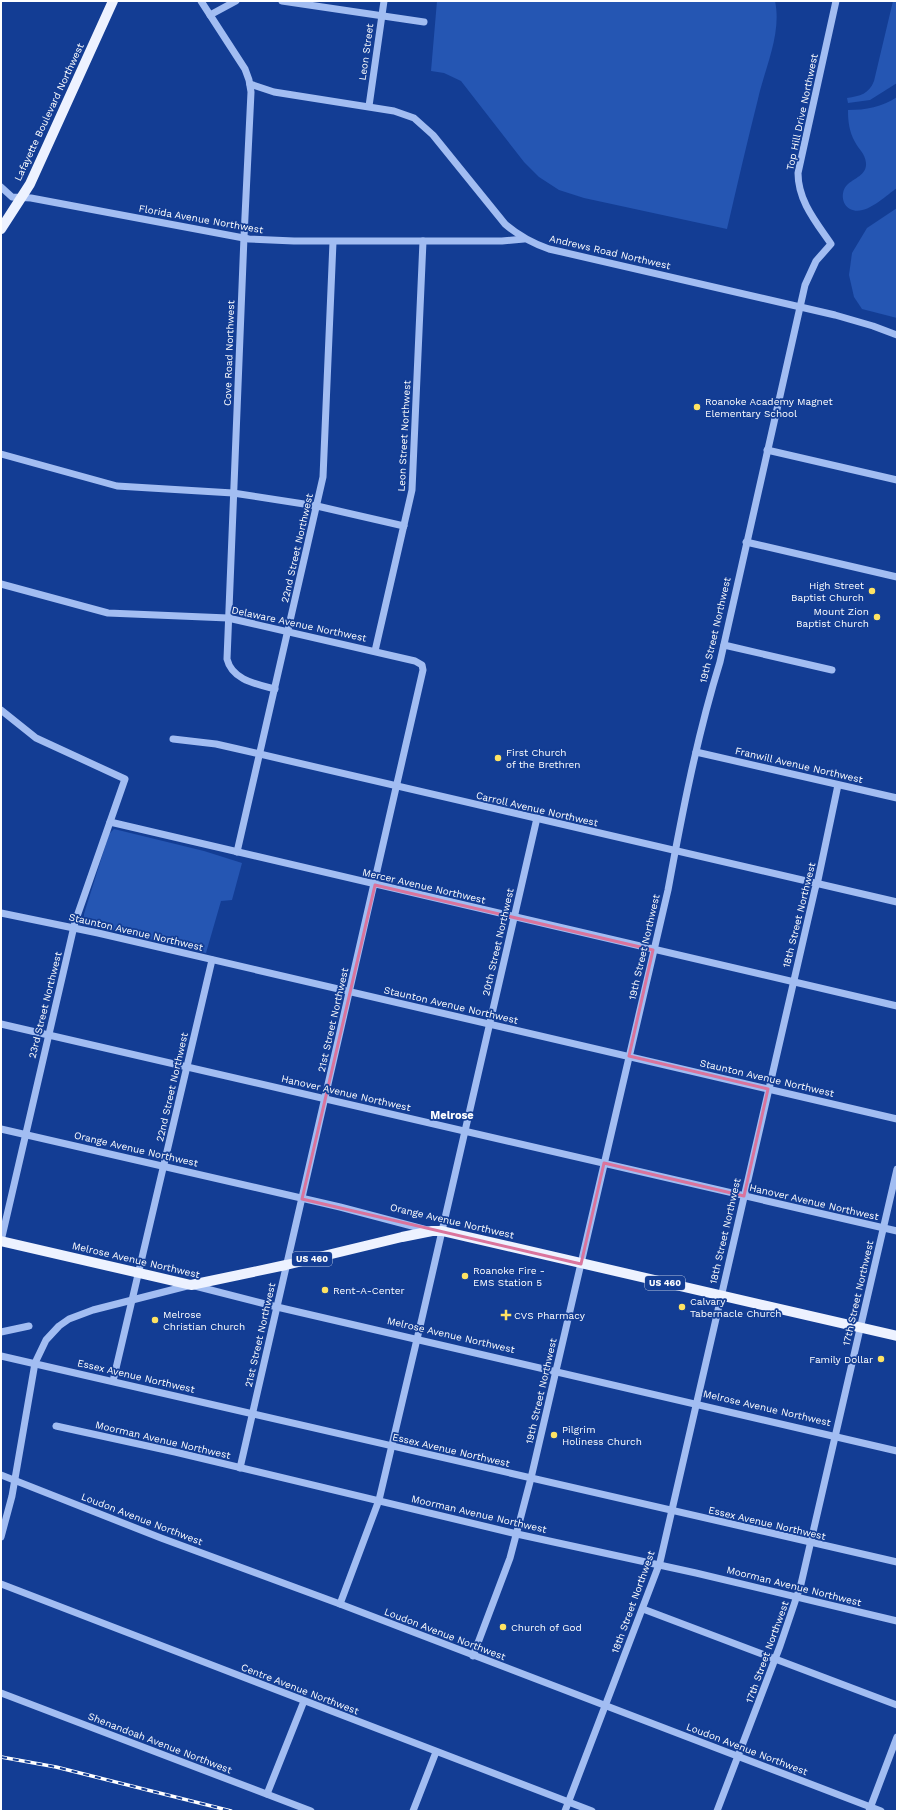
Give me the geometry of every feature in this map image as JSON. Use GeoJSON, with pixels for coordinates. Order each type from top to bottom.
{"type":"FeatureCollection","features":[{"type":"Feature","properties":{"kind":"main road","name":"Lafayette Boulevard Northwest"},"geometry":{"type":"LineString","coordinates":[[1,229],[30,184],[113,1]]}},
{"type":"Feature","properties":{"kind":"main road","name":"Orange Avenue Northwest"},"geometry":{"type":"LineString","coordinates":[[437,1231],[897,1336]]}},
{"type":"Feature","properties":{"kind":"main road","name":"US 460"},"geometry":{"type":"LineString","coordinates":[[191,1285],[286,1265],[402,1237],[437,1231]]}},
{"type":"Feature","properties":{"kind":"main road","name":"Melrose Avenue Northwest"},"geometry":{"type":"LineString","coordinates":[[1,1241],[191,1285]]}},
{"type":"Feature","properties":{"kind":"street","name":"Cove Road Northwest"},"geometry":{"type":"LineString","coordinates":[[201,1],[245,69],[252,92],[244,237],[227,659],[231,670],[248,681],[274,689]]}},
{"type":"Feature","properties":{"kind":"street"},"geometry":{"type":"LineString","coordinates":[[210,15],[236,1]]}},
{"type":"Feature","properties":{"kind":"street"},"geometry":{"type":"LineString","coordinates":[[285,1],[424,22]]}},
{"type":"Feature","properties":{"kind":"street","name":"Leon Street"},"geometry":{"type":"LineString","coordinates":[[369,106],[384,1]]}},
{"type":"Feature","properties":{"kind":"street","name":"Top Hill Drive Northwest"},"geometry":{"type":"LineString","coordinates":[[830,244],[804,202],[800,190],[798,173],[836,1]]}},
{"type":"Feature","properties":{"kind":"street","name":"Andrews Road Northwest"},"geometry":{"type":"LineString","coordinates":[[250,84],[274,92],[369,106],[406,114],[423,124],[498,216],[515,233],[524,239],[549,249],[800,307],[873,326],[897,335]]}},
{"type":"Feature","properties":{"kind":"street","name":"Florida Avenue Northwest"},"geometry":{"type":"LineString","coordinates":[[1,187],[9,196],[31,198],[244,237],[274,241],[333,242],[524,239]]}},
{"type":"Feature","properties":{"kind":"street","name":"Leon Street Northwest"},"geometry":{"type":"LineString","coordinates":[[375,651],[412,490],[423,241]]}},
{"type":"Feature","properties":{"kind":"street","name":"22nd Street Northwest"},"geometry":{"type":"LineString","coordinates":[[237,852],[323,477],[333,242]]}},
{"type":"Feature","properties":{"kind":"street","name":"19th Street Northwest"},"geometry":{"type":"LineString","coordinates":[[473,1656],[518,1534],[629,1056],[696,752],[724,645],[800,307],[810,272],[816,261],[830,244]]}},
{"type":"Feature","properties":{"kind":"street"},"geometry":{"type":"LineString","coordinates":[[767,450],[897,480]]}},
{"type":"Feature","properties":{"kind":"street"},"geometry":{"type":"LineString","coordinates":[[1,454],[128,488],[233,493],[317,506],[404,526]]}},
{"type":"Feature","properties":{"kind":"street"},"geometry":{"type":"LineString","coordinates":[[746,542],[897,577]]}},
{"type":"Feature","properties":{"kind":"street","name":"Delaware Avenue Northwest"},"geometry":{"type":"LineString","coordinates":[[1,584],[108,613],[228,618],[415,661],[419,663],[423,670]]}},
{"type":"Feature","properties":{"kind":"street"},"geometry":{"type":"LineString","coordinates":[[724,645],[832,670]]}},
{"type":"Feature","properties":{"kind":"street","name":"21st Street Northwest"},"geometry":{"type":"LineString","coordinates":[[240,1468],[286,1265],[326,1099],[423,670]]}},
{"type":"Feature","properties":{"kind":"street","name":"23rd Street Northwest"},"geometry":{"type":"LineString","coordinates":[[1,710],[36,738],[126,779],[74,928],[48,1034],[1,1241]]}},
{"type":"Feature","properties":{"kind":"street","name":"Carroll Avenue Northwest"},"geometry":{"type":"LineString","coordinates":[[173,740],[216,744],[897,902]]}},
{"type":"Feature","properties":{"kind":"street","name":"Franwill Avenue Northwest"},"geometry":{"type":"LineString","coordinates":[[696,752],[897,798]]}},
{"type":"Feature","properties":{"kind":"street","name":"18th Street Northwest"},"geometry":{"type":"LineString","coordinates":[[565,1811],[643,1609],[658,1566],[768,1088],[817,884],[838,785]]}},
{"type":"Feature","properties":{"kind":"street","name":"20th Street Northwest"},"geometry":{"type":"LineString","coordinates":[[340,1604],[378,1500],[392,1446],[417,1339],[437,1231],[465,1131],[537,818]]}},
{"type":"Feature","properties":{"kind":"street","name":"Mercer Avenue Northwest"},"geometry":{"type":"LineString","coordinates":[[110,822],[897,1006]]}},
{"type":"Feature","properties":{"kind":"street","name":"Staunton Avenue Northwest"},"geometry":{"type":"LineString","coordinates":[[1,913],[74,928],[897,1118]]}},
{"type":"Feature","properties":{"kind":"street","name":"22nd Street Northwest"},"geometry":{"type":"LineString","coordinates":[[114,1381],[131,1300],[139,1273],[212,960]]}},
{"type":"Feature","properties":{"kind":"street","name":"Hanover Avenue Northwest"},"geometry":{"type":"LineString","coordinates":[[1,1024],[897,1231]]}},
{"type":"Feature","properties":{"kind":"street","name":"Orange Avenue Northwest"},"geometry":{"type":"LineString","coordinates":[[1,1129],[437,1231]]}},
{"type":"Feature","properties":{"kind":"street","name":"17th Street Northwest"},"geometry":{"type":"LineString","coordinates":[[717,1811],[798,1597],[897,1169]]}},
{"type":"Feature","properties":{"kind":"street"},"geometry":{"type":"LineString","coordinates":[[1,1537],[15,1480],[35,1363],[46,1340],[59,1326],[69,1319],[92,1310],[191,1285]]}},
{"type":"Feature","properties":{"kind":"street","name":"Melrose Avenue Northwest"},"geometry":{"type":"LineString","coordinates":[[191,1285],[277,1308],[417,1339],[897,1451]]}},
{"type":"Feature","properties":{"kind":"street"},"geometry":{"type":"LineString","coordinates":[[1,1332],[30,1326]]}},
{"type":"Feature","properties":{"kind":"street","name":"Essex Avenue Northwest"},"geometry":{"type":"LineString","coordinates":[[1,1356],[897,1562]]}},
{"type":"Feature","properties":{"kind":"street","name":"Moorman Avenue Northwest"},"geometry":{"type":"LineString","coordinates":[[56,1426],[897,1621]]}},
{"type":"Feature","properties":{"kind":"street","name":"Loudon Avenue Northwest"},"geometry":{"type":"LineString","coordinates":[[1,1475],[161,1538],[606,1705],[870,1809],[881,1811]]}},
{"type":"Feature","properties":{"kind":"street","name":"Centre Avenue Northwest"},"geometry":{"type":"LineString","coordinates":[[1,1584],[592,1811]]}},
{"type":"Feature","properties":{"kind":"street"},"geometry":{"type":"LineString","coordinates":[[643,1609],[897,1705]]}},
{"type":"Feature","properties":{"kind":"street","name":"Shenandoah Avenue Northwest"},"geometry":{"type":"LineString","coordinates":[[1,1693],[311,1811]]}},
{"type":"Feature","properties":{"kind":"street"},"geometry":{"type":"LineString","coordinates":[[267,1794],[304,1701]]}},
{"type":"Feature","properties":{"kind":"street"},"geometry":{"type":"LineString","coordinates":[[870,1809],[897,1737]]}},
{"type":"Feature","properties":{"kind":"street"},"geometry":{"type":"LineString","coordinates":[[413,1811],[436,1752]]}},
{"type":"Feature","properties":{"kind":"highlighted area"},"geometry":{"type":"Polygon","coordinates":[[[375,885],[653,950],[629,1056],[768,1089],[744,1196],[604,1163],[581,1264],[302,1199],[375,885]]]}},
{"type":"Feature","properties":{"kind":"shaded area"},"geometry":{"type":"Polygon","coordinates":[[[437,1],[775,1],[777,13],[775,38],[761,87],[727,229],[584,198],[559,190],[539,177],[524,162],[461,81],[444,73],[431,71],[437,1]]]}},
{"type":"Feature","properties":{"kind":"shaded area"},"geometry":{"type":"Polygon","coordinates":[[[893,1],[897,1],[897,83],[870,100],[848,103],[847,98],[864,94],[870,89],[874,81],[893,1]]]}},
{"type":"Feature","properties":{"kind":"shaded area"},"geometry":{"type":"Polygon","coordinates":[[[897,97],[897,188],[868,208],[856,211],[850,209],[845,204],[843,197],[845,188],[860,176],[866,167],[866,163],[862,152],[851,134],[848,110],[874,107],[897,97]]]}},
{"type":"Feature","properties":{"kind":"shaded area"},"geometry":{"type":"Polygon","coordinates":[[[897,208],[897,318],[862,309],[854,297],[849,275],[852,253],[867,228],[897,208]]]}},
{"type":"Feature","properties":{"kind":"shaded area"},"geometry":{"type":"Polygon","coordinates":[[[114,829],[204,851],[242,863],[232,900],[221,901],[206,953],[84,923],[84,914],[109,834],[114,829]]]}},
{"type":"Feature","properties":{"kind":"railway"},"geometry":{"type":"LineString","coordinates":[[1,1757],[56,1767],[231,1811]]}},
{"type":"Feature","properties":{"kind":"place","name":"Roanoke Academy Magnet Elementary School"},"geometry":{"type":"Point","coordinates":[697,407]}},
{"type":"Feature","properties":{"kind":"place","name":"High Street Baptist Church"},"geometry":{"type":"Point","coordinates":[872,591]}},
{"type":"Feature","properties":{"kind":"place","name":"Mount Zion Baptist Church"},"geometry":{"type":"Point","coordinates":[877,617]}},
{"type":"Feature","properties":{"kind":"place","name":"First Church of the Brethren"},"geometry":{"type":"Point","coordinates":[498,758]}},
{"type":"Feature","properties":{"kind":"place","name":"Roanoke Fire - EMS Station 5"},"geometry":{"type":"Point","coordinates":[465,1276]}},
{"type":"Feature","properties":{"kind":"place","name":"Rent-A-Center"},"geometry":{"type":"Point","coordinates":[325,1290]}},
{"type":"Feature","properties":{"kind":"place","name":"Calvary Tabernacle Church"},"geometry":{"type":"Point","coordinates":[682,1307]}},
{"type":"Feature","properties":{"kind":"place","name":"CVS Pharmacy"},"geometry":{"type":"Point","coordinates":[506,1315]}},
{"type":"Feature","properties":{"kind":"place","name":"Melrose Christian Church"},"geometry":{"type":"Point","coordinates":[155,1320]}},
{"type":"Feature","properties":{"kind":"place","name":"Family Dollar"},"geometry":{"type":"Point","coordinates":[881,1359]}},
{"type":"Feature","properties":{"kind":"place","name":"Pilgrim Holiness Church"},"geometry":{"type":"Point","coordinates":[554,1435]}},
{"type":"Feature","properties":{"kind":"place","name":"Church of God"},"geometry":{"type":"Point","coordinates":[503,1627]}},
{"type":"Feature","properties":{"kind":"district","name":"Melrose"},"geometry":{"type":"Point","coordinates":[452,1115]}}]}
